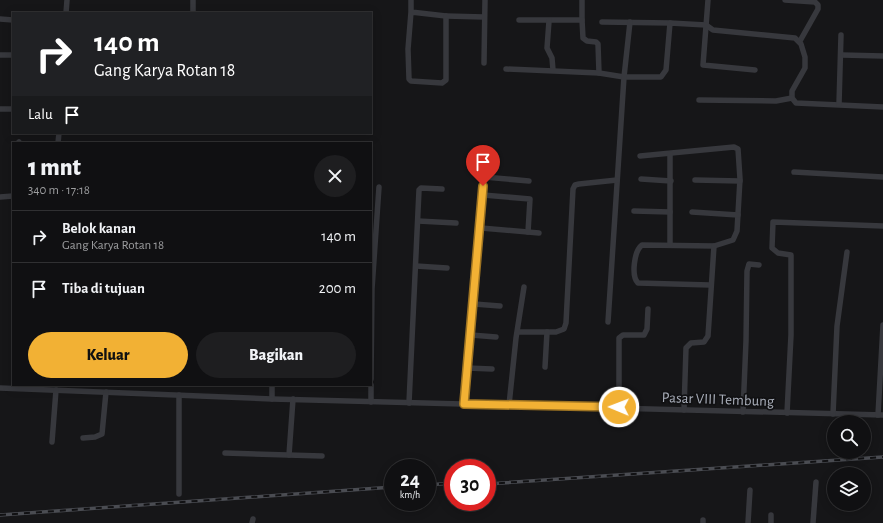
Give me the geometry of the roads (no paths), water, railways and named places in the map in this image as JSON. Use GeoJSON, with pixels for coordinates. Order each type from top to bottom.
{"type":"FeatureCollection","features":[{"type":"Feature","properties":{"kind":"street"},"geometry":{"type":"LineString","coordinates":[[66,12],[67,0]]}},
{"type":"Feature","properties":{"kind":"street"},"geometry":{"type":"LineString","coordinates":[[193,0],[193,12]]}},
{"type":"Feature","properties":{"kind":"street"},"geometry":{"type":"LineString","coordinates":[[411,0],[408,49],[408,78],[411,81],[440,83],[446,80],[446,16]]}},
{"type":"Feature","properties":{"kind":"street"},"geometry":{"type":"LineString","coordinates":[[484,63],[485,0]]}},
{"type":"Feature","properties":{"kind":"street"},"geometry":{"type":"LineString","coordinates":[[582,0],[583,38],[587,41],[596,42],[598,44],[599,73]]}},
{"type":"Feature","properties":{"kind":"street"},"geometry":{"type":"LineString","coordinates":[[708,0],[703,66],[755,70]]}},
{"type":"Feature","properties":{"kind":"street"},"geometry":{"type":"LineString","coordinates":[[785,0],[814,2],[818,4],[818,9],[800,41],[805,57],[805,68],[792,91],[792,98],[796,103],[883,106]]}},
{"type":"Feature","properties":{"kind":"street"},"geometry":{"type":"LineString","coordinates":[[411,12],[446,16],[484,17]]}},
{"type":"Feature","properties":{"kind":"street"},"geometry":{"type":"LineString","coordinates":[[0,19],[12,20]]}},
{"type":"Feature","properties":{"kind":"street"},"geometry":{"type":"LineString","coordinates":[[519,20],[582,20]]}},
{"type":"Feature","properties":{"kind":"street"},"geometry":{"type":"LineString","coordinates":[[549,21],[547,48],[552,58],[553,70]]}},
{"type":"Feature","properties":{"kind":"street"},"geometry":{"type":"LineString","coordinates":[[602,22],[706,25],[713,30],[754,35],[789,36],[800,41]]}},
{"type":"Feature","properties":{"kind":"street"},"geometry":{"type":"LineString","coordinates":[[608,322],[624,77],[630,22]]}},
{"type":"Feature","properties":{"kind":"street"},"geometry":{"type":"LineString","coordinates":[[506,69],[553,70],[599,73],[624,77],[659,78],[663,76],[666,70],[670,23]]}},
{"type":"Feature","properties":{"kind":"street"},"geometry":{"type":"LineString","coordinates":[[839,104],[842,55],[841,35]]}},
{"type":"Feature","properties":{"kind":"street"},"geometry":{"type":"LineString","coordinates":[[0,55],[12,55]]}},
{"type":"Feature","properties":{"kind":"street"},"geometry":{"type":"LineString","coordinates":[[842,55],[883,56]]}},
{"type":"Feature","properties":{"kind":"street"},"geometry":{"type":"LineString","coordinates":[[699,100],[776,101],[792,98]]}},
{"type":"Feature","properties":{"kind":"street"},"geometry":{"type":"LineString","coordinates":[[0,109],[12,109]]}},
{"type":"Feature","properties":{"kind":"street"},"geometry":{"type":"LineString","coordinates":[[640,156],[734,147],[738,149],[740,181],[736,236],[733,240],[714,246],[639,246],[634,274],[636,281],[641,283],[710,285]]}},
{"type":"Feature","properties":{"kind":"street"},"geometry":{"type":"LineString","coordinates":[[670,154],[670,245]]}},
{"type":"Feature","properties":{"kind":"street"},"geometry":{"type":"LineString","coordinates":[[794,172],[883,177]]}},
{"type":"Feature","properties":{"kind":"street"},"geometry":{"type":"LineString","coordinates":[[464,404],[481,228],[484,177],[529,181]]}},
{"type":"Feature","properties":{"kind":"street"},"geometry":{"type":"LineString","coordinates":[[641,179],[671,182]]}},
{"type":"Feature","properties":{"kind":"street"},"geometry":{"type":"LineString","coordinates":[[518,332],[562,331],[566,323],[573,189],[575,185],[579,184],[617,180]]}},
{"type":"Feature","properties":{"kind":"street"},"geometry":{"type":"LineString","coordinates":[[695,180],[740,181]]}},
{"type":"Feature","properties":{"kind":"street"},"geometry":{"type":"LineString","coordinates":[[372,289],[379,187]]}},
{"type":"Feature","properties":{"kind":"street"},"geometry":{"type":"LineString","coordinates":[[409,403],[419,189],[442,189]]}},
{"type":"Feature","properties":{"kind":"street"},"geometry":{"type":"LineString","coordinates":[[483,195],[530,199],[528,232]]}},
{"type":"Feature","properties":{"kind":"street"},"geometry":{"type":"LineString","coordinates":[[0,197],[12,196]]}},
{"type":"Feature","properties":{"kind":"street"},"geometry":{"type":"LineString","coordinates":[[634,211],[670,212]]}},
{"type":"Feature","properties":{"kind":"street"},"geometry":{"type":"LineString","coordinates":[[692,212],[738,215]]}},
{"type":"Feature","properties":{"kind":"street"},"geometry":{"type":"LineString","coordinates":[[418,222],[456,223]]}},
{"type":"Feature","properties":{"kind":"street"},"geometry":{"type":"LineString","coordinates":[[787,413],[791,335],[791,255],[778,253],[772,248],[773,222],[883,226]]}},
{"type":"Feature","properties":{"kind":"street"},"geometry":{"type":"LineString","coordinates":[[481,228],[539,233]]}},
{"type":"Feature","properties":{"kind":"street"},"geometry":{"type":"LineString","coordinates":[[684,410],[686,348],[691,342],[704,342],[707,340],[714,246]]}},
{"type":"Feature","properties":{"kind":"street"},"geometry":{"type":"LineString","coordinates":[[833,414],[837,326],[847,252]]}},
{"type":"Feature","properties":{"kind":"street"},"geometry":{"type":"LineString","coordinates":[[743,412],[747,271],[749,264],[759,265]]}},
{"type":"Feature","properties":{"kind":"street"},"geometry":{"type":"LineString","coordinates":[[416,266],[447,268]]}},
{"type":"Feature","properties":{"kind":"street"},"geometry":{"type":"LineString","coordinates":[[509,406],[524,287]]}},
{"type":"Feature","properties":{"kind":"street"},"geometry":{"type":"LineString","coordinates":[[474,304],[500,306]]}},
{"type":"Feature","properties":{"kind":"street"},"geometry":{"type":"LineString","coordinates":[[619,407],[619,338],[623,335],[644,335],[647,329],[648,309]]}},
{"type":"Feature","properties":{"kind":"street"},"geometry":{"type":"LineString","coordinates":[[880,415],[883,325]]}},
{"type":"Feature","properties":{"kind":"street"},"geometry":{"type":"LineString","coordinates":[[545,367],[547,332]]}},
{"type":"Feature","properties":{"kind":"street"},"geometry":{"type":"LineString","coordinates":[[471,335],[496,337]]}},
{"type":"Feature","properties":{"kind":"street"},"geometry":{"type":"LineString","coordinates":[[467,368],[492,369]]}},
{"type":"Feature","properties":{"kind":"street"},"geometry":{"type":"LineString","coordinates":[[272,386],[272,399]]}},
{"type":"Feature","properties":{"kind":"street"},"geometry":{"type":"LineString","coordinates":[[371,386],[371,402]]}},
{"type":"Feature","properties":{"kind":"street","name":"Pasar VIII Tembung"},"geometry":{"type":"LineString","coordinates":[[0,388],[272,399],[880,415]]}},
{"type":"Feature","properties":{"kind":"street"},"geometry":{"type":"LineString","coordinates":[[52,442],[56,390]]}},
{"type":"Feature","properties":{"kind":"street"},"geometry":{"type":"LineString","coordinates":[[83,438],[102,434],[106,392]]}},
{"type":"Feature","properties":{"kind":"street"},"geometry":{"type":"LineString","coordinates":[[179,395],[179,494]]}},
{"type":"Feature","properties":{"kind":"street"},"geometry":{"type":"LineString","coordinates":[[289,455],[293,399]]}},
{"type":"Feature","properties":{"kind":"street"},"geometry":{"type":"LineString","coordinates":[[225,453],[322,456]]}},
{"type":"Feature","properties":{"kind":"street"},"geometry":{"type":"LineString","coordinates":[[813,523],[816,482]]}},
{"type":"Feature","properties":{"kind":"street"},"geometry":{"type":"LineString","coordinates":[[748,523],[750,490]]}},
{"type":"Feature","properties":{"kind":"street"},"geometry":{"type":"LineString","coordinates":[[771,515],[771,523]]}},
{"type":"Feature","properties":{"kind":"railway"},"geometry":{"type":"LineString","coordinates":[[496,483],[883,457]]}},
{"type":"Feature","properties":{"kind":"railway"},"geometry":{"type":"LineString","coordinates":[[436,484],[444,484]]}},
{"type":"Feature","properties":{"kind":"railway"},"geometry":{"type":"LineString","coordinates":[[0,515],[384,488]]}}]}
